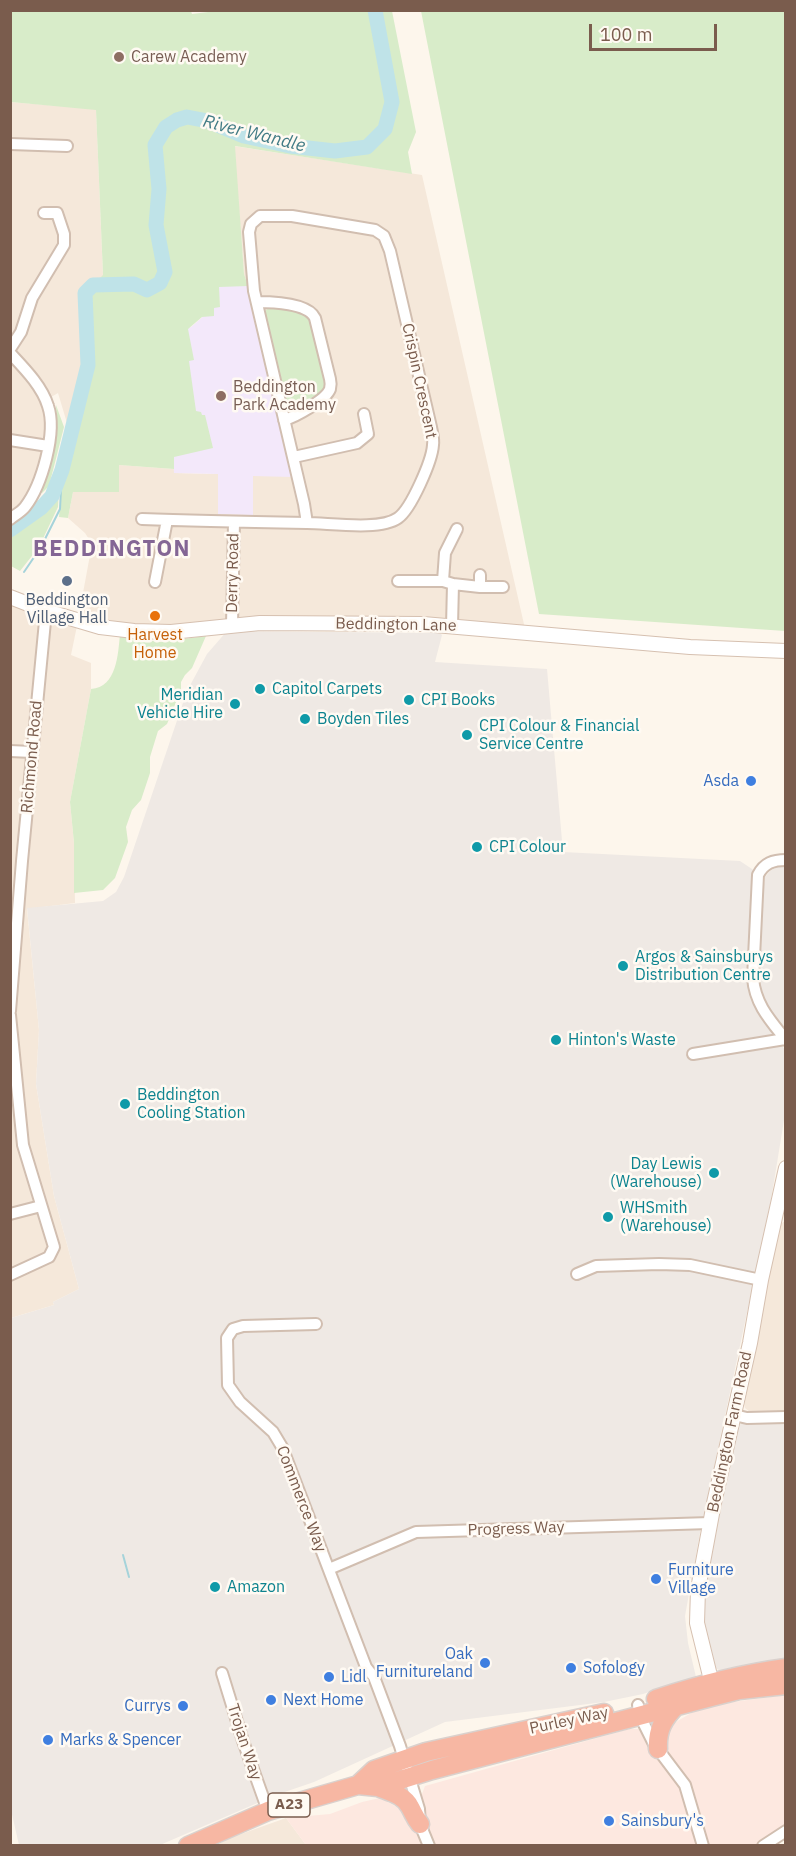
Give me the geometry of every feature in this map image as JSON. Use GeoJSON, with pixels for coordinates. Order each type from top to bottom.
{"type":"FeatureCollection","features":[{"type":"Feature","properties":{"kind":"highway","name":"Purley Way"},"geometry":{"type":"LineString","coordinates":[[639,1711],[677,1705],[746,1674],[786,1668]]}},
{"type":"Feature","properties":{"kind":"highway","name":"Purley Way"},"geometry":{"type":"LineString","coordinates":[[358,1785],[374,1770],[407,1768],[639,1711],[713,1689],[740,1690],[786,1685]]}},
{"type":"Feature","properties":{"kind":"highway"},"geometry":{"type":"LineString","coordinates":[[658,1749],[660,1725],[677,1705]]}},
{"type":"Feature","properties":{"kind":"highway","name":"Purley Way"},"geometry":{"type":"LineString","coordinates":[[188,1845],[221,1838],[268,1811],[358,1785],[378,1787],[407,1768]]}},
{"type":"Feature","properties":{"kind":"highway"},"geometry":{"type":"LineString","coordinates":[[378,1787],[401,1797],[409,1805],[414,1818],[420,1824]]}},
{"type":"Feature","properties":{"kind":"main road","name":"Beddington Lane"},"geometry":{"type":"LineString","coordinates":[[13,598],[46,611],[100,627],[134,631],[171,632],[232,625],[304,623],[452,626],[667,645],[786,651]]}},
{"type":"Feature","properties":{"kind":"main road","name":"Beddington Farm Road"},"geometry":{"type":"LineString","coordinates":[[713,1689],[696,1611],[698,1589],[710,1523],[750,1343],[760,1280],[786,1168]]}},
{"type":"Feature","properties":{"kind":"street"},"geometry":{"type":"LineString","coordinates":[[10,144],[67,146]]}},
{"type":"Feature","properties":{"kind":"street"},"geometry":{"type":"LineString","coordinates":[[10,349],[21,333],[32,298],[64,245],[64,234],[57,213],[44,213]]}},
{"type":"Feature","properties":{"kind":"street","name":"Crispin Crescent"},"geometry":{"type":"LineString","coordinates":[[142,519],[384,524],[398,518],[413,496],[431,455],[433,436],[390,250],[384,236],[375,230],[357,226],[292,216],[260,216],[250,224],[249,232],[252,277],[257,302]]}},
{"type":"Feature","properties":{"kind":"street"},"geometry":{"type":"LineString","coordinates":[[284,420],[300,414],[328,393],[331,387],[330,379],[312,312],[304,308],[272,302],[257,302],[284,420],[294,457],[307,523]]}},
{"type":"Feature","properties":{"kind":"street"},"geometry":{"type":"LineString","coordinates":[[10,353],[29,374],[48,404],[51,425],[42,471],[33,492],[23,508],[10,519]]}},
{"type":"Feature","properties":{"kind":"street"},"geometry":{"type":"LineString","coordinates":[[294,457],[357,443],[369,434],[364,414]]}},
{"type":"Feature","properties":{"kind":"street"},"geometry":{"type":"LineString","coordinates":[[10,440],[48,446]]}},
{"type":"Feature","properties":{"kind":"street"},"geometry":{"type":"LineString","coordinates":[[155,582],[167,520]]}},
{"type":"Feature","properties":{"kind":"street","name":"Derry Road"},"geometry":{"type":"LineString","coordinates":[[232,625],[234,522]]}},
{"type":"Feature","properties":{"kind":"street"},"geometry":{"type":"LineString","coordinates":[[452,626],[445,553],[457,529]]}},
{"type":"Feature","properties":{"kind":"street"},"geometry":{"type":"LineString","coordinates":[[480,575],[480,587]]}},
{"type":"Feature","properties":{"kind":"street"},"geometry":{"type":"LineString","coordinates":[[398,581],[448,582],[480,587],[503,587]]}},
{"type":"Feature","properties":{"kind":"street","name":"Richmond Road"},"geometry":{"type":"LineString","coordinates":[[10,1275],[50,1257],[53,1252],[53,1242],[23,1145],[13,1082],[10,1013],[16,861],[32,752],[46,611]]}},
{"type":"Feature","properties":{"kind":"street"},"geometry":{"type":"LineString","coordinates":[[10,751],[32,752]]}},
{"type":"Feature","properties":{"kind":"street"},"geometry":{"type":"LineString","coordinates":[[693,1054],[785,1039],[760,1007],[754,993],[753,978],[758,875],[769,862],[786,860]]}},
{"type":"Feature","properties":{"kind":"street"},"geometry":{"type":"LineString","coordinates":[[10,1214],[41,1206]]}},
{"type":"Feature","properties":{"kind":"street"},"geometry":{"type":"LineString","coordinates":[[577,1274],[596,1266],[690,1265],[760,1280]]}},
{"type":"Feature","properties":{"kind":"street","name":"Commerce Way"},"geometry":{"type":"LineString","coordinates":[[316,1324],[243,1326],[233,1329],[227,1338],[227,1378],[233,1394],[273,1432],[282,1447],[366,1667],[374,1677],[407,1768],[419,1809],[420,1824],[429,1845]]}},
{"type":"Feature","properties":{"kind":"street"},"geometry":{"type":"LineString","coordinates":[[734,1415],[747,1418],[786,1417]]}},
{"type":"Feature","properties":{"kind":"street","name":"Progress Way"},"geometry":{"type":"LineString","coordinates":[[329,1569],[416,1532],[710,1523]]}},
{"type":"Feature","properties":{"kind":"street","name":"Trojan Way"},"geometry":{"type":"LineString","coordinates":[[222,1673],[268,1811]]}},
{"type":"Feature","properties":{"kind":"street"},"geometry":{"type":"LineString","coordinates":[[639,1711],[658,1749],[685,1785],[703,1845]]}},
{"type":"Feature","properties":{"kind":"street"},"geometry":{"type":"LineString","coordinates":[[763,1845],[786,1831]]}},
{"type":"Feature","properties":{"kind":"shaded area"},"geometry":{"type":"Polygon","coordinates":[[[10,102],[96,109],[103,276],[85,293],[88,365],[70,433],[58,393],[46,400],[51,416],[38,482],[10,519],[10,102]]]}},
{"type":"Feature","properties":{"kind":"shaded area"},"geometry":{"type":"Polygon","coordinates":[[[234,146],[422,175],[526,633],[443,625],[180,631],[78,621],[71,655],[91,663],[91,689],[70,802],[74,843],[75,903],[27,909],[39,1030],[36,1084],[54,1196],[79,1289],[53,1302],[54,1305],[11,1318],[10,597],[78,620],[92,544],[85,533],[68,518],[73,492],[119,465],[174,469],[175,473],[219,474],[218,514],[252,308],[244,274],[234,146]]]}},
{"type":"Feature","properties":{"kind":"shaded area","name":"Beddington Park Academy"},"geometry":{"type":"Polygon","coordinates":[[[218,286],[248,286],[292,477],[253,476],[253,515],[218,514],[218,474],[174,473],[166,335],[191,327],[214,307],[220,307],[218,286]]]}},
{"type":"Feature","properties":{"kind":"shaded area"},"geometry":{"type":"Polygon","coordinates":[[[227,631],[440,633],[442,635],[435,662],[547,669],[563,852],[740,861],[755,871],[748,990],[785,1050],[785,1114],[771,1200],[700,1533],[685,1616],[688,1643],[696,1677],[643,1694],[604,1702],[445,1722],[314,1782],[276,1795],[160,1845],[19,1845],[11,1810],[11,1318],[54,1305],[53,1302],[79,1289],[54,1196],[36,1084],[39,1030],[27,908],[103,901],[116,892],[124,877],[187,691],[207,654],[227,631]]]}},
{"type":"Feature","properties":{"kind":"shaded area"},"geometry":{"type":"Polygon","coordinates":[[[785,865],[785,1030],[761,996],[760,964],[765,877],[771,870],[785,865]]]}},
{"type":"Feature","properties":{"kind":"shaded area"},"geometry":{"type":"Polygon","coordinates":[[[785,1221],[785,1413],[750,1412],[745,1408],[743,1400],[777,1226],[785,1221]]]}},
{"type":"Feature","properties":{"kind":"shaded area"},"geometry":{"type":"Polygon","coordinates":[[[757,1422],[785,1423],[785,1660],[729,1668],[722,1672],[714,1667],[701,1613],[700,1586],[734,1425],[757,1422]]]}},
{"type":"Feature","properties":{"kind":"shaded area"},"geometry":{"type":"Polygon","coordinates":[[[785,1695],[785,1835],[768,1845],[306,1845],[286,1818],[330,1814],[380,1798],[401,1809],[419,1802],[425,1786],[629,1729],[664,1729],[703,1706],[785,1695]]]}},
{"type":"Feature","properties":{"kind":"shaded area"},"geometry":{"type":"Polygon","coordinates":[[[286,1818],[306,1845],[215,1846],[230,1838],[286,1818]]]}},
{"type":"Feature","properties":{"kind":"green space"},"geometry":{"type":"Polygon","coordinates":[[[224,10],[392,11],[416,132],[408,152],[412,174],[235,146],[244,274],[248,286],[219,287],[220,307],[214,308],[214,316],[202,317],[188,329],[194,360],[189,361],[196,411],[205,415],[213,448],[174,457],[174,469],[119,465],[119,492],[73,492],[68,518],[59,517],[62,470],[88,365],[85,293],[103,275],[96,110],[11,102],[11,11],[191,11],[192,14],[224,10]]]}},
{"type":"Feature","properties":{"kind":"green space"},"geometry":{"type":"Polygon","coordinates":[[[421,11],[785,11],[785,631],[539,614],[421,11]]]}},
{"type":"Feature","properties":{"kind":"green space"},"geometry":{"type":"Polygon","coordinates":[[[271,306],[309,313],[328,388],[295,413],[286,409],[264,312],[271,306]]]}},
{"type":"Feature","properties":{"kind":"green space"},"geometry":{"type":"Polygon","coordinates":[[[56,405],[64,427],[49,486],[42,493],[38,490],[54,438],[56,405]]]}},
{"type":"Feature","properties":{"kind":"green space"},"geometry":{"type":"Polygon","coordinates":[[[59,489],[58,507],[39,547],[20,571],[11,566],[11,535],[52,504],[59,489]]]}},
{"type":"Feature","properties":{"kind":"green space"},"geometry":{"type":"Polygon","coordinates":[[[120,634],[143,635],[145,640],[160,642],[206,636],[192,668],[181,682],[181,690],[167,724],[158,731],[150,757],[150,773],[141,800],[132,810],[126,827],[128,842],[115,878],[103,890],[74,893],[74,843],[70,802],[91,689],[100,687],[111,676],[117,660],[120,634]]]}},
{"type":"Feature","properties":{"kind":"waterway","name":"River Wandle"},"geometry":{"type":"LineString","coordinates":[[10,530],[41,508],[52,496],[62,470],[88,365],[85,293],[93,285],[134,284],[147,290],[160,283],[165,272],[156,225],[159,189],[155,145],[166,127],[187,117],[208,121],[244,136],[290,146],[335,151],[367,147],[385,129],[392,102],[375,10]]}},
{"type":"Feature","properties":{"kind":"waterway","name":"River Wandle"},"geometry":{"type":"LineString","coordinates":[[24,572],[41,547],[60,509],[62,470]]}},
{"type":"Feature","properties":{"kind":"waterway","name":"River Wandle"},"geometry":{"type":"LineString","coordinates":[[123,1555],[129,1577]]}},
{"type":"Feature","properties":{"kind":"place","name":"Carew Academy"},"geometry":{"type":"Point","coordinates":[119,57]}},
{"type":"Feature","properties":{"kind":"place","name":"Beddington Park Academy"},"geometry":{"type":"Point","coordinates":[221,396]}},
{"type":"Feature","properties":{"kind":"place","name":"Beddington Village Hall"},"geometry":{"type":"Point","coordinates":[67,581]}},
{"type":"Feature","properties":{"kind":"place","name":"Harvest Home"},"geometry":{"type":"Point","coordinates":[155,616]}},
{"type":"Feature","properties":{"kind":"place","name":"Capitol Carpets"},"geometry":{"type":"Point","coordinates":[260,689]}},
{"type":"Feature","properties":{"kind":"place","name":"CPI Books"},"geometry":{"type":"Point","coordinates":[409,700]}},
{"type":"Feature","properties":{"kind":"place","name":"Meridian Vehicle Hire"},"geometry":{"type":"Point","coordinates":[235,704]}},
{"type":"Feature","properties":{"kind":"place","name":"Boyden Tiles"},"geometry":{"type":"Point","coordinates":[305,719]}},
{"type":"Feature","properties":{"kind":"place","name":"CPI Colour & Financial Service Centre"},"geometry":{"type":"Point","coordinates":[467,735]}},
{"type":"Feature","properties":{"kind":"place","name":"Asda"},"geometry":{"type":"Point","coordinates":[751,781]}},
{"type":"Feature","properties":{"kind":"place","name":"CPI Colour"},"geometry":{"type":"Point","coordinates":[477,847]}},
{"type":"Feature","properties":{"kind":"place","name":"Argos & Sainsburys Distribution Centre"},"geometry":{"type":"Point","coordinates":[623,966]}},
{"type":"Feature","properties":{"kind":"place","name":"Hinton's Waste"},"geometry":{"type":"Point","coordinates":[556,1040]}},
{"type":"Feature","properties":{"kind":"place","name":"Beddington Cooling Station"},"geometry":{"type":"Point","coordinates":[125,1104]}},
{"type":"Feature","properties":{"kind":"place","name":"Day Lewis (Warehouse)"},"geometry":{"type":"Point","coordinates":[714,1173]}},
{"type":"Feature","properties":{"kind":"place","name":"WHSmith (Warehouse)"},"geometry":{"type":"Point","coordinates":[608,1217]}},
{"type":"Feature","properties":{"kind":"place","name":"Furniture Village"},"geometry":{"type":"Point","coordinates":[656,1579]}},
{"type":"Feature","properties":{"kind":"place","name":"Amazon"},"geometry":{"type":"Point","coordinates":[215,1587]}},
{"type":"Feature","properties":{"kind":"place","name":"Oak Furnitureland"},"geometry":{"type":"Point","coordinates":[485,1663]}},
{"type":"Feature","properties":{"kind":"place","name":"Sofology"},"geometry":{"type":"Point","coordinates":[571,1668]}},
{"type":"Feature","properties":{"kind":"place","name":"Lidl"},"geometry":{"type":"Point","coordinates":[329,1677]}},
{"type":"Feature","properties":{"kind":"place","name":"Next Home"},"geometry":{"type":"Point","coordinates":[271,1700]}},
{"type":"Feature","properties":{"kind":"place","name":"Currys"},"geometry":{"type":"Point","coordinates":[183,1706]}},
{"type":"Feature","properties":{"kind":"place","name":"Marks & Spencer"},"geometry":{"type":"Point","coordinates":[48,1740]}},
{"type":"Feature","properties":{"kind":"place","name":"Sainsbury's"},"geometry":{"type":"Point","coordinates":[609,1821]}},
{"type":"Feature","properties":{"kind":"district","name":"BEDDINGTON"},"geometry":{"type":"Point","coordinates":[112,550]}}]}
